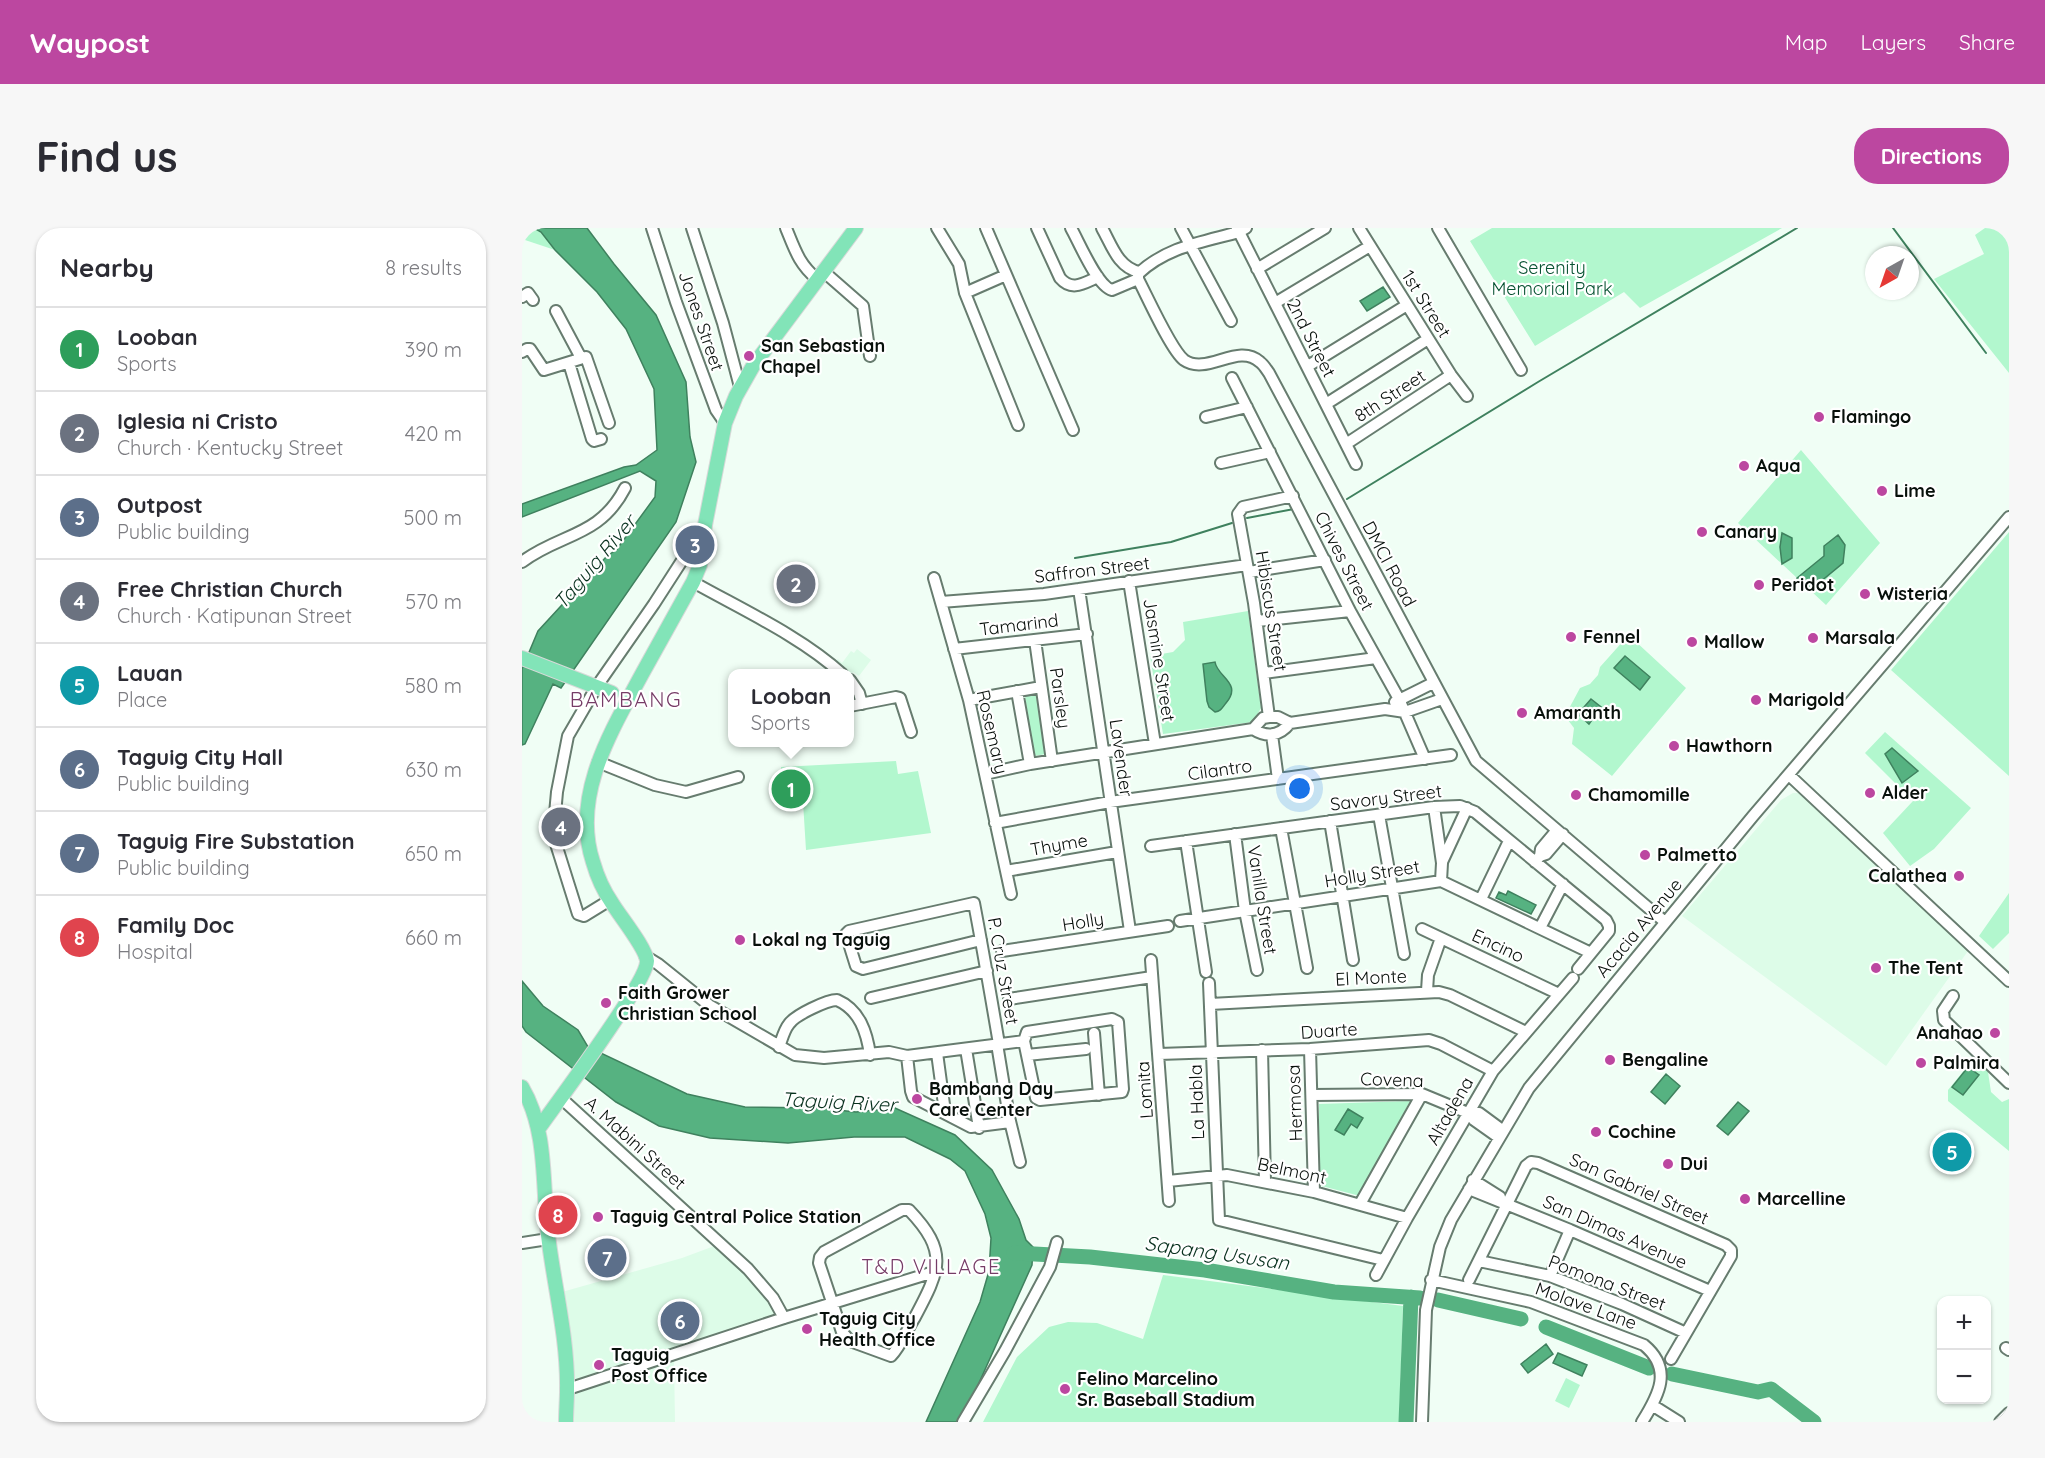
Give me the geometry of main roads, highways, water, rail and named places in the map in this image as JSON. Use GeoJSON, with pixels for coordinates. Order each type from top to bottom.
{"type":"FeatureCollection","features":[{"type":"Feature","properties":{"kind":"main road"},"geometry":{"type":"LineString","coordinates":[[539,1128],[611,1028],[644,972],[647,961],[597,874],[588,837],[590,799],[598,762],[610,733],[620,698],[693,582],[700,565],[705,525],[725,423],[740,387],[753,366],[856,228]]}},
{"type":"Feature","properties":{"kind":"main road"},"geometry":{"type":"LineString","coordinates":[[522,658],[597,686],[620,698]]}},
{"type":"Feature","properties":{"kind":"main road"},"geometry":{"type":"LineString","coordinates":[[522,1087],[534,1111],[539,1128],[548,1239],[560,1310],[567,1389],[566,1422]]}},
{"type":"Feature","properties":{"kind":"waterway"},"geometry":{"type":"LineString","coordinates":[[1347,499],[1797,228]]}},
{"type":"Feature","properties":{"kind":"waterway"},"geometry":{"type":"LineString","coordinates":[[1893,228],[1986,353]]}},
{"type":"Feature","properties":{"kind":"waterway"},"geometry":{"type":"LineString","coordinates":[[1247,518],[1294,509]]}},
{"type":"Feature","properties":{"kind":"waterway"},"geometry":{"type":"LineString","coordinates":[[1075,558],[1171,542],[1232,523]]}},
{"type":"Feature","properties":{"kind":"waterway","name":"Sapang Ususan"},"geometry":{"type":"LineString","coordinates":[[1014,1253],[1090,1257],[1205,1270],[1334,1292],[1420,1298]]}},
{"type":"Feature","properties":{"kind":"waterway"},"geometry":{"type":"LineString","coordinates":[[1406,1422],[1411,1297]]}},
{"type":"Feature","properties":{"kind":"waterway","name":"Sapang Ususan"},"geometry":{"type":"LineString","coordinates":[[1438,1300],[1521,1319]]}},
{"type":"Feature","properties":{"kind":"waterway","name":"Sapang Ususan"},"geometry":{"type":"LineString","coordinates":[[1546,1327],[1649,1368]]}},
{"type":"Feature","properties":{"kind":"waterway","name":"Sapang Ususan"},"geometry":{"type":"LineString","coordinates":[[1672,1374],[1758,1392],[1771,1389],[1814,1422]]}},
{"type":"Feature","properties":{"kind":"place","name":"San Sebastian Chapel"},"geometry":{"type":"Point","coordinates":[749,356]}},
{"type":"Feature","properties":{"kind":"place","name":"Flamingo"},"geometry":{"type":"Point","coordinates":[1819,417]}},
{"type":"Feature","properties":{"kind":"place","name":"Aqua"},"geometry":{"type":"Point","coordinates":[1744,466]}},
{"type":"Feature","properties":{"kind":"place","name":"Lime"},"geometry":{"type":"Point","coordinates":[1882,491]}},
{"type":"Feature","properties":{"kind":"place","name":"Canary"},"geometry":{"type":"Point","coordinates":[1702,532]}},
{"type":"Feature","properties":{"kind":"place","name":"Outpost"},"geometry":{"type":"Point","coordinates":[695,545]}},
{"type":"Feature","properties":{"kind":"place","name":"Iglesia ni Cristo"},"geometry":{"type":"Point","coordinates":[796,584]}},
{"type":"Feature","properties":{"kind":"place","name":"Peridot"},"geometry":{"type":"Point","coordinates":[1759,585]}},
{"type":"Feature","properties":{"kind":"place","name":"Wisteria"},"geometry":{"type":"Point","coordinates":[1865,594]}},
{"type":"Feature","properties":{"kind":"place","name":"Fennel"},"geometry":{"type":"Point","coordinates":[1571,637]}},
{"type":"Feature","properties":{"kind":"place","name":"Marsala"},"geometry":{"type":"Point","coordinates":[1813,638]}},
{"type":"Feature","properties":{"kind":"place","name":"Mallow"},"geometry":{"type":"Point","coordinates":[1692,642]}},
{"type":"Feature","properties":{"kind":"place","name":"Marigold"},"geometry":{"type":"Point","coordinates":[1756,700]}},
{"type":"Feature","properties":{"kind":"place","name":"Amaranth"},"geometry":{"type":"Point","coordinates":[1522,713]}},
{"type":"Feature","properties":{"kind":"place","name":"Hawthorn"},"geometry":{"type":"Point","coordinates":[1674,746]}},
{"type":"Feature","properties":{"kind":"place","name":"Looban"},"geometry":{"type":"Point","coordinates":[791,789]}},
{"type":"Feature","properties":{"kind":"place","name":"Alder"},"geometry":{"type":"Point","coordinates":[1870,793]}},
{"type":"Feature","properties":{"kind":"place","name":"Chamomille"},"geometry":{"type":"Point","coordinates":[1576,795]}},
{"type":"Feature","properties":{"kind":"place","name":"Free Christian Church"},"geometry":{"type":"Point","coordinates":[561,827]}},
{"type":"Feature","properties":{"kind":"place","name":"Palmetto"},"geometry":{"type":"Point","coordinates":[1645,855]}},
{"type":"Feature","properties":{"kind":"place","name":"Calathea"},"geometry":{"type":"Point","coordinates":[1959,876]}},
{"type":"Feature","properties":{"kind":"place","name":"Lokal ng Taguig"},"geometry":{"type":"Point","coordinates":[740,940]}},
{"type":"Feature","properties":{"kind":"place","name":"The Tent"},"geometry":{"type":"Point","coordinates":[1876,968]}},
{"type":"Feature","properties":{"kind":"place","name":"Faith Grower Christian School"},"geometry":{"type":"Point","coordinates":[606,1003]}},
{"type":"Feature","properties":{"kind":"place","name":"Anahao"},"geometry":{"type":"Point","coordinates":[1995,1033]}},
{"type":"Feature","properties":{"kind":"place","name":"Bengaline"},"geometry":{"type":"Point","coordinates":[1610,1060]}},
{"type":"Feature","properties":{"kind":"place","name":"Palmira"},"geometry":{"type":"Point","coordinates":[1921,1063]}},
{"type":"Feature","properties":{"kind":"place","name":"Bambang Day Care Center"},"geometry":{"type":"Point","coordinates":[917,1099]}},
{"type":"Feature","properties":{"kind":"place","name":"Cochine"},"geometry":{"type":"Point","coordinates":[1596,1132]}},
{"type":"Feature","properties":{"kind":"place","name":"Lauan"},"geometry":{"type":"Point","coordinates":[1952,1152]}},
{"type":"Feature","properties":{"kind":"place","name":"Dui"},"geometry":{"type":"Point","coordinates":[1668,1164]}},
{"type":"Feature","properties":{"kind":"place","name":"Marcelline"},"geometry":{"type":"Point","coordinates":[1745,1199]}},
{"type":"Feature","properties":{"kind":"place","name":"Family Doc"},"geometry":{"type":"Point","coordinates":[558,1215]}},
{"type":"Feature","properties":{"kind":"place","name":"Taguig Central Police Station"},"geometry":{"type":"Point","coordinates":[598,1217]}},
{"type":"Feature","properties":{"kind":"place","name":"Taguig Fire Substation"},"geometry":{"type":"Point","coordinates":[607,1258]}},
{"type":"Feature","properties":{"kind":"place","name":"Taguig City Hall"},"geometry":{"type":"Point","coordinates":[680,1321]}},
{"type":"Feature","properties":{"kind":"place","name":"Taguig City Health Office"},"geometry":{"type":"Point","coordinates":[807,1329]}},
{"type":"Feature","properties":{"kind":"place","name":"Taguig Post Office"},"geometry":{"type":"Point","coordinates":[599,1365]}},
{"type":"Feature","properties":{"kind":"place","name":"Felino Marcelino Sr. Baseball Stadium"},"geometry":{"type":"Point","coordinates":[1065,1389]}},
{"type":"Feature","properties":{"kind":"district","name":"BAMBANG"},"geometry":{"type":"Point","coordinates":[626,700]}},
{"type":"Feature","properties":{"kind":"district","name":"T&D VILLAGE"},"geometry":{"type":"Point","coordinates":[931,1267]}},
{"type":"Feature","properties":{"kind":"park label","name":"Serenity Memorial Park"},"geometry":{"type":"Point","coordinates":[1552,278]}},
{"type":"Feature","properties":{"kind":"water label","name":"Taguig River"},"geometry":{"type":"Point","coordinates":[595,562]}},
{"type":"Feature","properties":{"kind":"water label","name":"Taguig River"},"geometry":{"type":"Point","coordinates":[839,1102]}}]}
